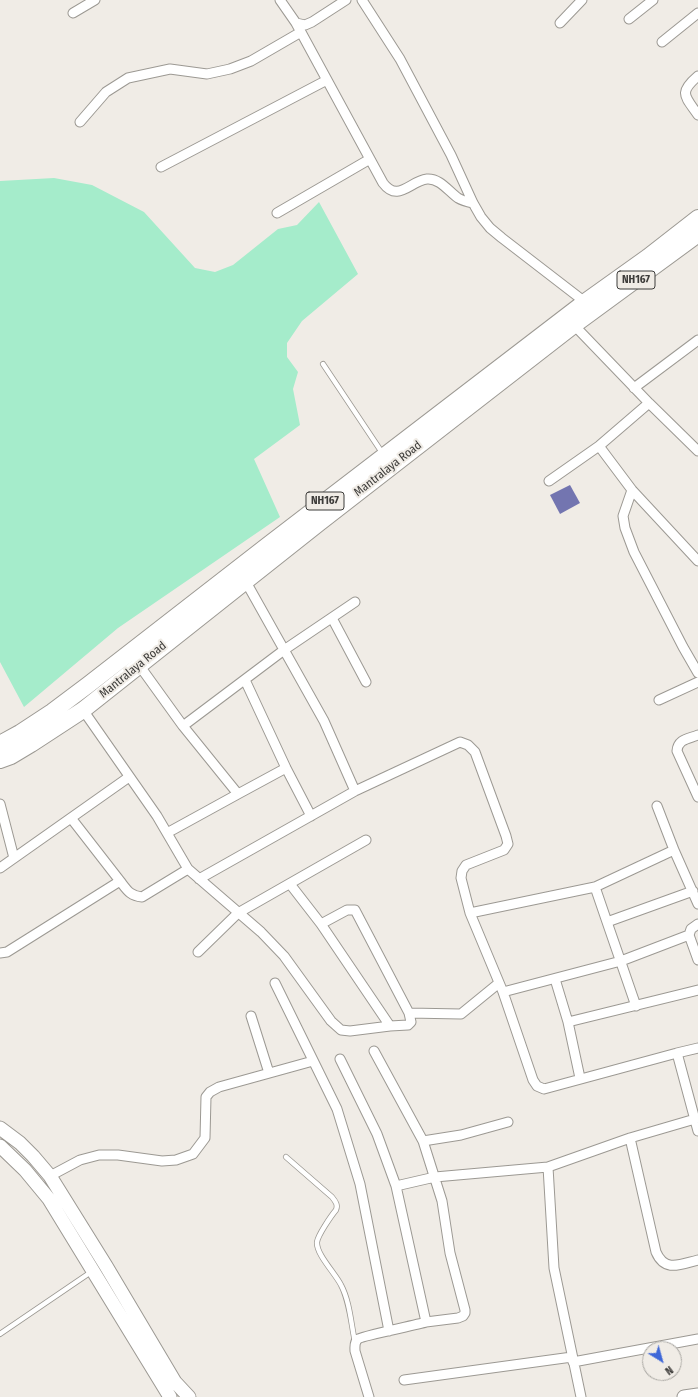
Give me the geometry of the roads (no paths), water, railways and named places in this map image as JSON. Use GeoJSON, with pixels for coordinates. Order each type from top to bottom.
{"type":"FeatureCollection","features":[{"type":"Feature","properties":{"kind":"highway","name":"NH167"},"geometry":{"type":"LineString","coordinates":[[0,744],[52,712],[88,685],[384,456],[570,321],[585,302],[648,257],[698,218]]}},
{"type":"Feature","properties":{"kind":"highway","name":"Mantralaya Road"},"geometry":{"type":"LineString","coordinates":[[0,760],[31,744],[83,710],[246,582],[570,321],[698,234]]}},
{"type":"Feature","properties":{"kind":"main road"},"geometry":{"type":"LineString","coordinates":[[0,1128],[20,1143],[50,1176],[175,1382],[189,1397]]}},
{"type":"Feature","properties":{"kind":"main road"},"geometry":{"type":"LineString","coordinates":[[0,1146],[25,1170],[49,1199],[170,1397]]}},
{"type":"Feature","properties":{"kind":"main road"},"geometry":{"type":"LineString","coordinates":[[684,1397],[698,1395]]}},
{"type":"Feature","properties":{"kind":"street"},"geometry":{"type":"LineString","coordinates":[[73,13],[95,0]]}},
{"type":"Feature","properties":{"kind":"street"},"geometry":{"type":"LineString","coordinates":[[280,0],[296,23],[383,184],[388,190],[394,192],[400,191],[426,179],[433,179],[439,182],[458,198],[465,202],[473,203]]}},
{"type":"Feature","properties":{"kind":"street"},"geometry":{"type":"LineString","coordinates":[[296,23],[305,25],[312,22],[346,0]]}},
{"type":"Feature","properties":{"kind":"street"},"geometry":{"type":"LineString","coordinates":[[362,0],[400,60],[451,155],[481,217],[490,228],[585,302]]}},
{"type":"Feature","properties":{"kind":"street"},"geometry":{"type":"LineString","coordinates":[[560,23],[582,0]]}},
{"type":"Feature","properties":{"kind":"street"},"geometry":{"type":"LineString","coordinates":[[630,19],[653,0]]}},
{"type":"Feature","properties":{"kind":"street"},"geometry":{"type":"LineString","coordinates":[[662,42],[698,12]]}},
{"type":"Feature","properties":{"kind":"street"},"geometry":{"type":"LineString","coordinates":[[80,122],[106,92],[128,78],[170,69],[207,74],[230,69],[251,61],[301,32]]}},
{"type":"Feature","properties":{"kind":"street"},"geometry":{"type":"LineString","coordinates":[[698,76],[688,85],[685,89],[685,93],[686,98],[698,115]]}},
{"type":"Feature","properties":{"kind":"street"},"geometry":{"type":"LineString","coordinates":[[161,167],[327,80]]}},
{"type":"Feature","properties":{"kind":"street"},"geometry":{"type":"LineString","coordinates":[[277,213],[370,159]]}},
{"type":"Feature","properties":{"kind":"street"},"geometry":{"type":"LineString","coordinates":[[570,321],[634,388],[698,451]]}},
{"type":"Feature","properties":{"kind":"street"},"geometry":{"type":"LineString","coordinates":[[634,388],[698,340]]}},
{"type":"Feature","properties":{"kind":"street"},"geometry":{"type":"LineString","coordinates":[[549,481],[599,446],[649,403]]}},
{"type":"Feature","properties":{"kind":"street"},"geometry":{"type":"LineString","coordinates":[[599,446],[632,490],[698,561]]}},
{"type":"Feature","properties":{"kind":"street"},"geometry":{"type":"LineString","coordinates":[[632,490],[623,516],[624,528],[638,559],[698,673]]}},
{"type":"Feature","properties":{"kind":"street"},"geometry":{"type":"LineString","coordinates":[[246,582],[324,721],[354,792]]}},
{"type":"Feature","properties":{"kind":"street"},"geometry":{"type":"LineString","coordinates":[[183,726],[284,650],[355,602]]}},
{"type":"Feature","properties":{"kind":"street"},"geometry":{"type":"LineString","coordinates":[[332,618],[366,682]]}},
{"type":"Feature","properties":{"kind":"street"},"geometry":{"type":"LineString","coordinates":[[139,665],[183,726],[238,794]]}},
{"type":"Feature","properties":{"kind":"street"},"geometry":{"type":"LineString","coordinates":[[245,680],[286,768],[311,816]]}},
{"type":"Feature","properties":{"kind":"street"},"geometry":{"type":"LineString","coordinates":[[659,700],[698,682]]}},
{"type":"Feature","properties":{"kind":"street"},"geometry":{"type":"LineString","coordinates":[[83,710],[157,816],[188,869],[261,932],[284,956],[331,1021],[341,1030],[350,1031],[408,1025],[411,1022],[409,1012],[356,910],[348,910],[321,924]]}},
{"type":"Feature","properties":{"kind":"street"},"geometry":{"type":"LineString","coordinates":[[697,791],[677,751],[681,741],[698,735]]}},
{"type":"Feature","properties":{"kind":"street"},"geometry":{"type":"LineString","coordinates":[[199,879],[354,792],[460,742],[468,745],[474,752],[508,844],[504,850],[466,865],[462,870],[461,878],[470,913],[503,992],[533,1080],[537,1086],[544,1089],[580,1078],[698,1048]]}},
{"type":"Feature","properties":{"kind":"street"},"geometry":{"type":"LineString","coordinates":[[167,833],[286,768]]}},
{"type":"Feature","properties":{"kind":"street"},"geometry":{"type":"LineString","coordinates":[[0,868],[129,777]]}},
{"type":"Feature","properties":{"kind":"street"},"geometry":{"type":"LineString","coordinates":[[0,804],[14,858]]}},
{"type":"Feature","properties":{"kind":"street"},"geometry":{"type":"LineString","coordinates":[[657,806],[674,850],[698,904]]}},
{"type":"Feature","properties":{"kind":"street"},"geometry":{"type":"LineString","coordinates":[[71,818],[120,881],[131,894],[135,896],[142,897],[188,869]]}},
{"type":"Feature","properties":{"kind":"street"},"geometry":{"type":"LineString","coordinates":[[198,952],[238,913],[366,840]]}},
{"type":"Feature","properties":{"kind":"street"},"geometry":{"type":"LineString","coordinates":[[470,913],[595,887],[674,850]]}},
{"type":"Feature","properties":{"kind":"street"},"geometry":{"type":"LineString","coordinates":[[0,953],[7,952],[120,881]]}},
{"type":"Feature","properties":{"kind":"street"},"geometry":{"type":"LineString","coordinates":[[290,884],[321,924],[390,1026]]}},
{"type":"Feature","properties":{"kind":"street"},"geometry":{"type":"LineString","coordinates":[[595,887],[636,1006]]}},
{"type":"Feature","properties":{"kind":"street"},"geometry":{"type":"LineString","coordinates":[[607,922],[693,891]]}},
{"type":"Feature","properties":{"kind":"street"},"geometry":{"type":"LineString","coordinates":[[698,924],[691,929],[689,935],[698,960]]}},
{"type":"Feature","properties":{"kind":"street"},"geometry":{"type":"LineString","coordinates":[[503,992],[621,961],[689,935]]}},
{"type":"Feature","properties":{"kind":"street"},"geometry":{"type":"LineString","coordinates":[[555,979],[568,1022],[580,1078]]}},
{"type":"Feature","properties":{"kind":"street"},"geometry":{"type":"LineString","coordinates":[[275,983],[313,1061],[332,1096],[337,1109],[360,1184],[389,1331]]}},
{"type":"Feature","properties":{"kind":"street"},"geometry":{"type":"LineString","coordinates":[[409,1012],[461,1014],[499,983]]}},
{"type":"Feature","properties":{"kind":"street"},"geometry":{"type":"LineString","coordinates":[[568,1022],[698,990]]}},
{"type":"Feature","properties":{"kind":"street"},"geometry":{"type":"LineString","coordinates":[[251,1016],[269,1073]]}},
{"type":"Feature","properties":{"kind":"street"},"geometry":{"type":"LineString","coordinates":[[369,1397],[355,1351],[357,1339],[362,1336],[426,1322],[460,1318],[465,1313],[450,1253],[442,1202],[423,1141],[374,1051]]}},
{"type":"Feature","properties":{"kind":"street"},"geometry":{"type":"LineString","coordinates":[[677,1053],[698,1130]]}},
{"type":"Feature","properties":{"kind":"street"},"geometry":{"type":"LineString","coordinates":[[340,1059],[377,1134],[396,1186],[426,1322]]}},
{"type":"Feature","properties":{"kind":"street"},"geometry":{"type":"LineString","coordinates":[[50,1176],[80,1160],[99,1155],[118,1155],[162,1161],[176,1160],[193,1154],[205,1138],[206,1097],[210,1092],[219,1087],[313,1061]]}},
{"type":"Feature","properties":{"kind":"street"},"geometry":{"type":"LineString","coordinates":[[396,1186],[435,1178],[548,1167],[630,1138],[696,1119]]}},
{"type":"Feature","properties":{"kind":"street"},"geometry":{"type":"LineString","coordinates":[[423,1141],[461,1135],[508,1122]]}},
{"type":"Feature","properties":{"kind":"street"},"geometry":{"type":"LineString","coordinates":[[630,1138],[656,1252],[660,1260],[666,1265],[674,1266],[698,1260]]}},
{"type":"Feature","properties":{"kind":"street"},"geometry":{"type":"LineString","coordinates":[[548,1167],[554,1268],[581,1397]]}},
{"type":"Feature","properties":{"kind":"street"},"geometry":{"type":"LineString","coordinates":[[404,1380],[573,1359],[698,1339]]}},
{"type":"Feature","properties":{"kind":"lane"},"geometry":{"type":"LineString","coordinates":[[323,364],[384,456]]}},
{"type":"Feature","properties":{"kind":"lane"},"geometry":{"type":"LineString","coordinates":[[286,1156],[336,1202],[336,1210],[318,1238],[317,1244],[320,1252],[342,1286],[346,1297],[355,1344]]}},
{"type":"Feature","properties":{"kind":"lane"},"geometry":{"type":"LineString","coordinates":[[0,1334],[93,1271]]}}]}
